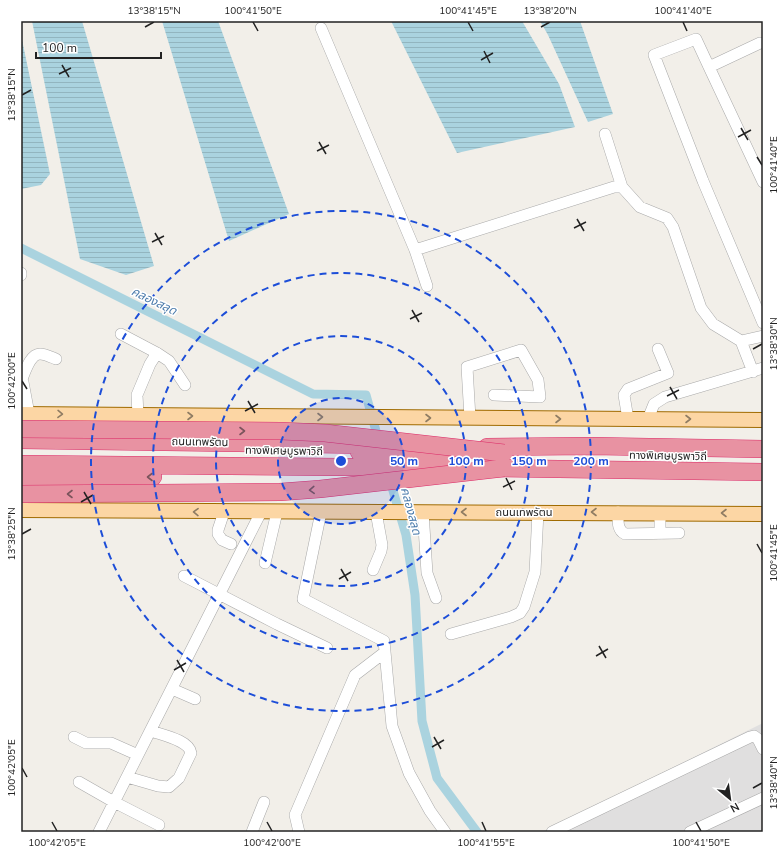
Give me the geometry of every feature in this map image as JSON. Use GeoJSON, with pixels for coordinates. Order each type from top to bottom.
{"type":"FeatureCollection","features":[{"type":"Feature","properties":{"kind":"highway"},"geometry":{"type":"LineString","coordinates":[[21,429],[295,432],[332,434],[504,461]]}},
{"type":"Feature","properties":{"kind":"highway","name":"ถนนเทพรัตน"},"geometry":{"type":"LineString","coordinates":[[21,440],[499,447],[592,446],[763,449]]}},
{"type":"Feature","properties":{"kind":"highway","name":"ทางพิเศษบูรพาวิถี"},"geometry":{"type":"LineString","coordinates":[[21,449],[504,461],[763,472]]}},
{"type":"Feature","properties":{"kind":"highway","name":"ทางพิเศษบูรพาวิถี"},"geometry":{"type":"LineString","coordinates":[[21,464],[504,461],[763,457]]}},
{"type":"Feature","properties":{"kind":"highway"},"geometry":{"type":"LineString","coordinates":[[21,494],[280,492],[320,489],[504,461]]}},
{"type":"Feature","properties":{"kind":"highway"},"geometry":{"type":"LineString","coordinates":[[21,477],[504,476],[763,479]]}},
{"type":"Feature","properties":{"kind":"main road"},"geometry":{"type":"LineString","coordinates":[[25,414],[763,420]]}},
{"type":"Feature","properties":{"kind":"main road","name":"ถนนเทพรัตน"},"geometry":{"type":"LineString","coordinates":[[21,510],[224,512],[618,512],[763,514]]}},
{"type":"Feature","properties":{"kind":"street"},"geometry":{"type":"LineString","coordinates":[[321,28],[415,250],[427,286]]}},
{"type":"Feature","properties":{"kind":"street"},"geometry":{"type":"LineString","coordinates":[[763,182],[696,39],[654,55],[703,181],[763,323]]}},
{"type":"Feature","properties":{"kind":"street"},"geometry":{"type":"LineString","coordinates":[[710,67],[760,43]]}},
{"type":"Feature","properties":{"kind":"street"},"geometry":{"type":"LineString","coordinates":[[605,134],[622,187],[640,207],[666,218],[674,227],[701,308],[713,324],[741,341],[758,370],[665,397],[654,404],[648,419]]}},
{"type":"Feature","properties":{"kind":"street"},"geometry":{"type":"LineString","coordinates":[[415,250],[614,187],[622,187]]}},
{"type":"Feature","properties":{"kind":"street"},"geometry":{"type":"LineString","coordinates":[[121,334],[169,361],[185,385]]}},
{"type":"Feature","properties":{"kind":"street"},"geometry":{"type":"LineString","coordinates":[[741,341],[763,336]]}},
{"type":"Feature","properties":{"kind":"street"},"geometry":{"type":"LineString","coordinates":[[628,419],[624,395],[628,389],[668,373],[658,349]]}},
{"type":"Feature","properties":{"kind":"street"},"geometry":{"type":"LineString","coordinates":[[470,418],[467,367],[521,350],[538,380],[540,397],[494,395]]}},
{"type":"Feature","properties":{"kind":"street"},"geometry":{"type":"LineString","coordinates":[[138,415],[137,395],[150,364],[157,353]]}},
{"type":"Feature","properties":{"kind":"street"},"geometry":{"type":"LineString","coordinates":[[25,414],[21,379],[31,360],[40,354],[56,359]]}},
{"type":"Feature","properties":{"kind":"street"},"geometry":{"type":"LineString","coordinates":[[224,512],[218,534],[222,540],[230,544]]}},
{"type":"Feature","properties":{"kind":"street"},"geometry":{"type":"LineString","coordinates":[[99,832],[261,512]]}},
{"type":"Feature","properties":{"kind":"street"},"geometry":{"type":"LineString","coordinates":[[265,563],[277,512]]}},
{"type":"Feature","properties":{"kind":"street"},"geometry":{"type":"LineString","coordinates":[[321,512],[303,599],[384,641],[392,726],[409,773],[430,811],[445,832]]}},
{"type":"Feature","properties":{"kind":"street"},"geometry":{"type":"LineString","coordinates":[[373,570],[382,551],[382,512]]}},
{"type":"Feature","properties":{"kind":"street"},"geometry":{"type":"LineString","coordinates":[[423,512],[427,573],[436,598]]}},
{"type":"Feature","properties":{"kind":"street"},"geometry":{"type":"LineString","coordinates":[[451,634],[511,617],[520,613],[524,607],[535,572],[538,512]]}},
{"type":"Feature","properties":{"kind":"street"},"geometry":{"type":"LineString","coordinates":[[618,512],[619,527],[621,532],[625,534],[679,533]]}},
{"type":"Feature","properties":{"kind":"street"},"geometry":{"type":"LineString","coordinates":[[660,513],[660,534]]}},
{"type":"Feature","properties":{"kind":"street"},"geometry":{"type":"LineString","coordinates":[[184,576],[327,648]]}},
{"type":"Feature","properties":{"kind":"street"},"geometry":{"type":"LineString","coordinates":[[299,832],[296,815],[355,675],[385,652]]}},
{"type":"Feature","properties":{"kind":"street"},"geometry":{"type":"LineString","coordinates":[[172,689],[195,700]]}},
{"type":"Feature","properties":{"kind":"street"},"geometry":{"type":"LineString","coordinates":[[127,777],[158,786],[168,787],[179,778],[191,753],[190,749],[186,744],[180,741],[151,731]]}},
{"type":"Feature","properties":{"kind":"street"},"geometry":{"type":"LineString","coordinates":[[552,832],[750,737],[754,736],[758,739],[763,749]]}},
{"type":"Feature","properties":{"kind":"street"},"geometry":{"type":"LineString","coordinates":[[74,737],[86,743],[111,743],[138,755]]}},
{"type":"Feature","properties":{"kind":"street"},"geometry":{"type":"LineString","coordinates":[[80,782],[114,802],[159,825]]}},
{"type":"Feature","properties":{"kind":"street"},"geometry":{"type":"LineString","coordinates":[[690,832],[763,798]]}},
{"type":"Feature","properties":{"kind":"street"},"geometry":{"type":"LineString","coordinates":[[252,832],[264,802]]}},
{"type":"Feature","properties":{"kind":"shaded area"},"geometry":{"type":"Polygon","coordinates":[[[763,723],[763,832],[542,832],[763,723]]]}},
{"type":"Feature","properties":{"kind":"water"},"geometry":{"type":"Polygon","coordinates":[[[32,21],[82,21],[154,266],[126,275],[80,259],[32,21]]]}},
{"type":"Feature","properties":{"kind":"water"},"geometry":{"type":"Polygon","coordinates":[[[162,21],[218,21],[289,214],[229,241],[162,21]]]}},
{"type":"Feature","properties":{"kind":"water"},"geometry":{"type":"Polygon","coordinates":[[[391,21],[522,21],[559,84],[575,127],[457,153],[391,21]]]}},
{"type":"Feature","properties":{"kind":"water"},"geometry":{"type":"Polygon","coordinates":[[[540,21],[580,21],[613,114],[588,122],[548,35],[540,21]]]}},
{"type":"Feature","properties":{"kind":"water"},"geometry":{"type":"Polygon","coordinates":[[[21,35],[50,174],[41,185],[21,189],[21,35]]]}},
{"type":"Feature","properties":{"kind":"waterway","name":"คลองสลุด"},"geometry":{"type":"LineString","coordinates":[[21,248],[313,394],[366,395],[379,442]]}},
{"type":"Feature","properties":{"kind":"waterway","name":"คลองสลุด"},"geometry":{"type":"LineString","coordinates":[[389,477],[406,535],[415,595],[422,721],[437,778],[477,832]]}}]}
